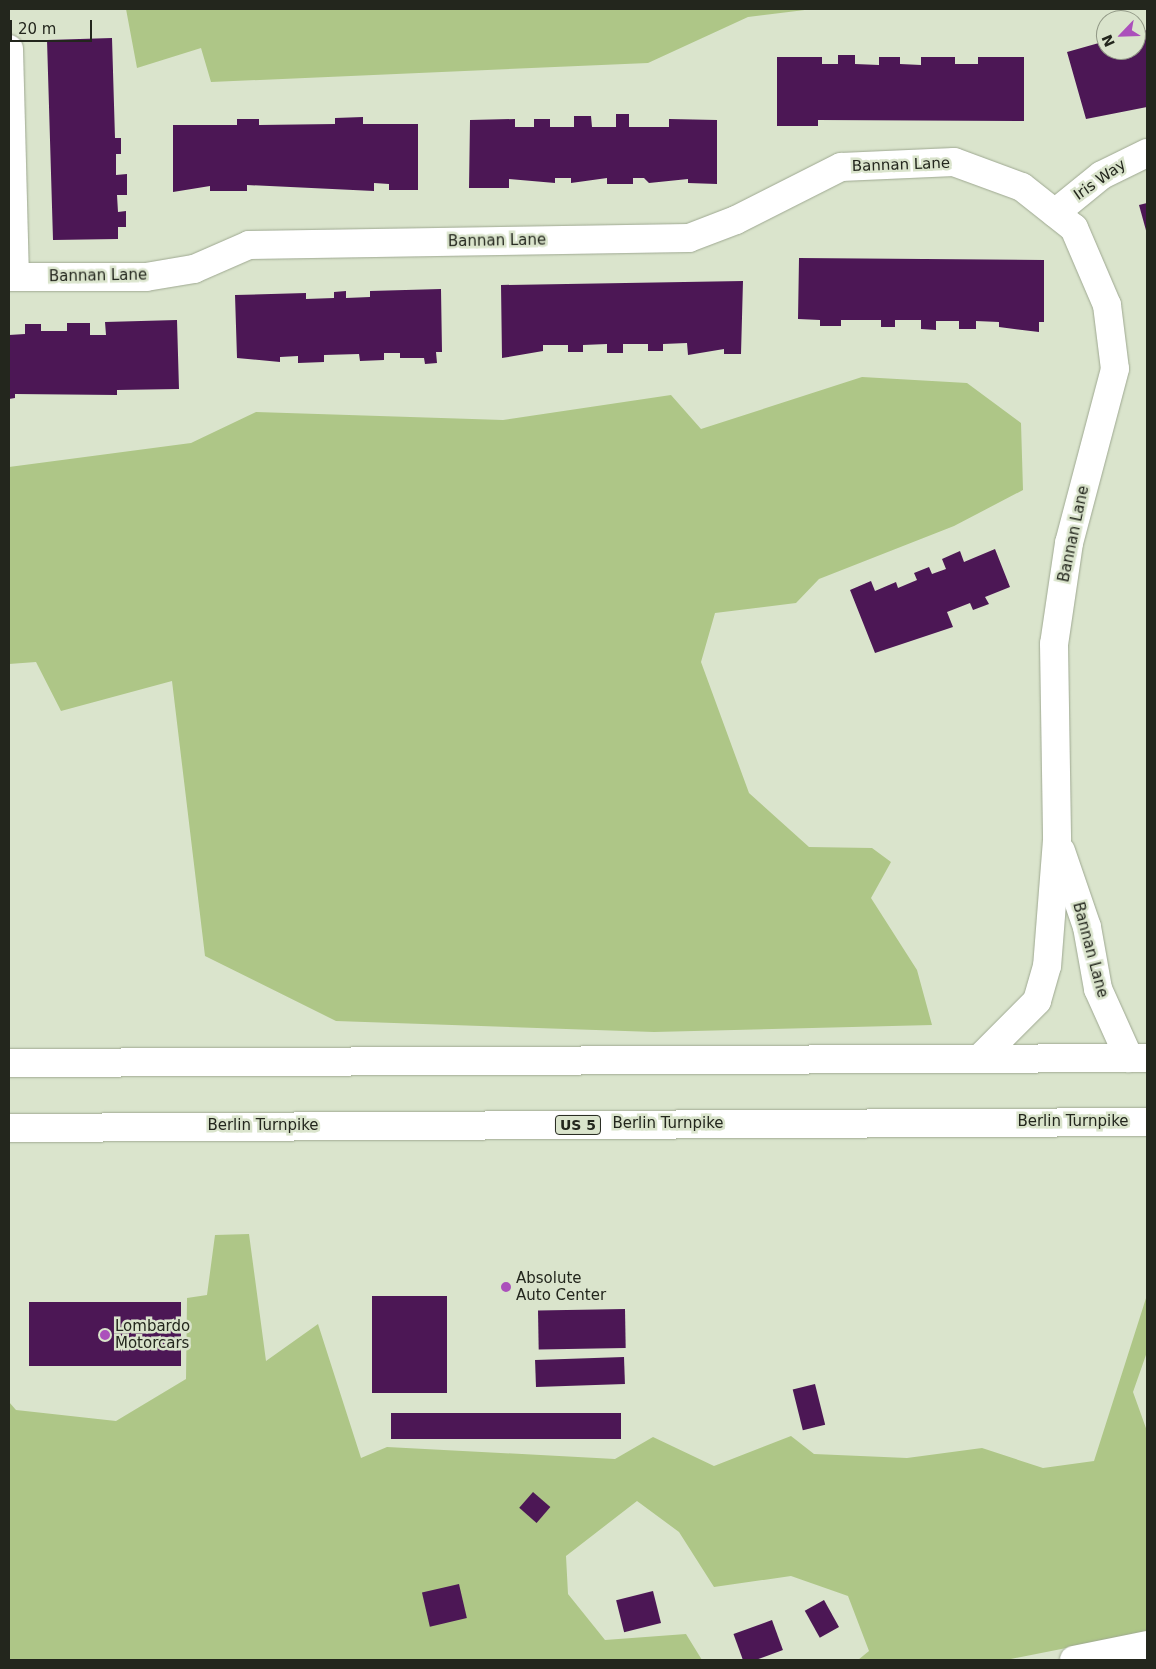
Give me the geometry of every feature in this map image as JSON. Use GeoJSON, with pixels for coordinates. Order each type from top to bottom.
{"type":"FeatureCollection","features":[{"type":"Feature","properties":{"kind":"main road","name":"Bannan Lane"},"geometry":{"type":"LineString","coordinates":[[9,49],[12,277],[146,277],[194,269],[249,245],[689,238],[736,220],[841,167],[954,162],[1022,187],[1074,228],[1107,305],[1115,369],[1069,544],[1054,644],[1057,840],[1047,966],[1037,1001],[980,1058]]}},
{"type":"Feature","properties":{"kind":"main road","name":"Iris Way"},"geometry":{"type":"LineString","coordinates":[[1055,213],[1102,175],[1147,153]]}},
{"type":"Feature","properties":{"kind":"main road","name":"Bannan Lane"},"geometry":{"type":"LineString","coordinates":[[1057,840],[1087,926],[1098,989],[1138,1058]]}},
{"type":"Feature","properties":{"kind":"main road"},"geometry":{"type":"LineString","coordinates":[[9,1063],[1138,1058]]}},
{"type":"Feature","properties":{"kind":"main road","name":"Berlin Turnpike"},"geometry":{"type":"LineString","coordinates":[[9,1128],[1147,1122]]}},
{"type":"Feature","properties":{"kind":"main road"},"geometry":{"type":"LineString","coordinates":[[1074,1660],[1147,1645]]}},
{"type":"Feature","properties":{"kind":"green space"},"geometry":{"type":"Polygon","coordinates":[[[126,9],[813,9],[748,17],[648,63],[211,82],[201,48],[137,68],[126,9]]]}},
{"type":"Feature","properties":{"kind":"green space"},"geometry":{"type":"Polygon","coordinates":[[[862,377],[967,383],[1021,423],[1023,490],[954,526],[819,579],[796,603],[715,613],[701,662],[749,793],[809,847],[872,848],[891,862],[871,898],[917,970],[932,1025],[654,1032],[336,1021],[205,956],[172,681],[61,711],[36,662],[9,664],[9,467],[191,443],[256,412],[503,420],[671,395],[701,429],[862,377]]]}},
{"type":"Feature","properties":{"kind":"green space"},"geometry":{"type":"Polygon","coordinates":[[[249,1234],[266,1361],[318,1324],[361,1458],[387,1447],[615,1459],[653,1437],[714,1466],[791,1436],[814,1454],[907,1458],[982,1448],[1043,1468],[1094,1461],[1147,1295],[1147,1352],[1133,1392],[1147,1431],[1147,1632],[1006,1660],[858,1660],[869,1651],[848,1596],[791,1576],[714,1587],[679,1532],[637,1501],[566,1556],[568,1594],[605,1640],[686,1634],[702,1660],[9,1660],[9,1402],[16,1410],[116,1421],[186,1379],[187,1298],[207,1295],[215,1235],[249,1234]]]}},
{"type":"Feature","properties":{"kind":"building"},"geometry":{"type":"Polygon","coordinates":[[[1146,30],[1147,107],[1086,119],[1067,52],[1096,44],[1096,60],[1146,60],[1146,30]]]}},
{"type":"Feature","properties":{"kind":"building"},"geometry":{"type":"Polygon","coordinates":[[[112,38],[115,138],[121,138],[121,154],[116,154],[116,175],[127,174],[127,195],[117,195],[118,212],[126,211],[126,227],[118,227],[118,239],[53,240],[47,40],[112,38]]]}},
{"type":"Feature","properties":{"kind":"building"},"geometry":{"type":"Polygon","coordinates":[[[838,55],[855,55],[855,64],[879,65],[879,57],[900,57],[900,64],[921,65],[921,57],[955,57],[955,64],[978,64],[978,57],[1024,57],[1024,121],[818,120],[818,126],[777,126],[777,57],[822,57],[822,64],[838,64],[838,55]]]}},
{"type":"Feature","properties":{"kind":"building"},"geometry":{"type":"Polygon","coordinates":[[[616,114],[629,114],[629,127],[669,127],[669,119],[717,120],[717,184],[688,183],[688,179],[649,183],[644,178],[633,178],[633,184],[607,184],[607,178],[571,183],[571,178],[555,178],[555,183],[509,179],[509,188],[469,188],[470,120],[515,119],[515,127],[534,127],[534,119],[550,119],[550,127],[574,127],[574,116],[591,116],[592,127],[616,127],[616,114]]]}},
{"type":"Feature","properties":{"kind":"building"},"geometry":{"type":"Polygon","coordinates":[[[363,117],[363,124],[418,124],[418,190],[389,190],[389,184],[374,183],[374,191],[247,185],[247,191],[210,191],[210,186],[173,192],[173,125],[237,125],[237,119],[259,119],[259,125],[335,124],[335,118],[363,117]]]}},
{"type":"Feature","properties":{"kind":"building"},"geometry":{"type":"Polygon","coordinates":[[[1147,203],[1147,234],[1139,205],[1147,203]]]}},
{"type":"Feature","properties":{"kind":"building"},"geometry":{"type":"Polygon","coordinates":[[[799,258],[1044,260],[1044,322],[1039,322],[1039,332],[999,327],[999,322],[976,321],[976,329],[959,329],[959,321],[936,321],[936,330],[921,329],[921,320],[895,320],[895,327],[881,327],[881,320],[841,320],[841,326],[820,326],[820,320],[798,319],[799,258]]]}},
{"type":"Feature","properties":{"kind":"building"},"geometry":{"type":"Polygon","coordinates":[[[743,281],[741,354],[724,354],[724,349],[688,355],[687,343],[663,344],[663,351],[648,351],[648,344],[623,344],[623,353],[607,353],[607,344],[583,345],[583,352],[568,352],[568,345],[543,345],[543,351],[502,358],[501,285],[743,281]]]}},
{"type":"Feature","properties":{"kind":"building"},"geometry":{"type":"Polygon","coordinates":[[[441,289],[442,352],[436,352],[437,363],[425,364],[424,358],[400,358],[400,353],[384,353],[384,360],[360,361],[359,354],[324,355],[324,362],[298,363],[298,356],[280,357],[280,362],[237,358],[235,295],[306,293],[306,299],[334,298],[334,292],[346,291],[346,298],[370,297],[370,291],[441,289]]]}},
{"type":"Feature","properties":{"kind":"building"},"geometry":{"type":"Polygon","coordinates":[[[177,320],[179,389],[117,390],[117,395],[15,394],[15,398],[9,399],[9,335],[25,334],[25,324],[41,324],[41,331],[67,331],[67,323],[90,323],[90,335],[106,335],[105,322],[177,320]]]}},
{"type":"Feature","properties":{"kind":"building"},"geometry":{"type":"Polygon","coordinates":[[[995,549],[1010,587],[985,597],[989,604],[973,610],[970,603],[947,612],[953,627],[875,653],[850,590],[871,581],[875,591],[896,582],[898,588],[917,580],[914,573],[929,567],[932,574],[946,569],[942,559],[960,551],[964,562],[995,549]]]}},
{"type":"Feature","properties":{"kind":"building"},"geometry":{"type":"Polygon","coordinates":[[[372,1296],[447,1296],[447,1393],[372,1393],[372,1296]]]}},
{"type":"Feature","properties":{"kind":"building","name":"Lombardo Motorcars"},"geometry":{"type":"Polygon","coordinates":[[[29,1302],[181,1302],[181,1366],[29,1366],[29,1302]]]}},
{"type":"Feature","properties":{"kind":"building"},"geometry":{"type":"Polygon","coordinates":[[[625,1309],[626,1348],[539,1350],[538,1311],[625,1309]]]}},
{"type":"Feature","properties":{"kind":"building"},"geometry":{"type":"Polygon","coordinates":[[[624,1357],[625,1384],[536,1387],[535,1360],[624,1357]]]}},
{"type":"Feature","properties":{"kind":"building"},"geometry":{"type":"Polygon","coordinates":[[[815,1384],[825,1425],[803,1430],[793,1390],[815,1384]]]}},
{"type":"Feature","properties":{"kind":"building"},"geometry":{"type":"Polygon","coordinates":[[[391,1413],[621,1413],[621,1439],[391,1439],[391,1413]]]}},
{"type":"Feature","properties":{"kind":"building"},"geometry":{"type":"Polygon","coordinates":[[[533,1492],[550,1507],[537,1523],[519,1508],[533,1492]]]}},
{"type":"Feature","properties":{"kind":"building"},"geometry":{"type":"Polygon","coordinates":[[[459,1584],[467,1618],[430,1627],[422,1593],[459,1584]]]}},
{"type":"Feature","properties":{"kind":"building"},"geometry":{"type":"Polygon","coordinates":[[[653,1591],[661,1623],[624,1632],[616,1600],[653,1591]]]}},
{"type":"Feature","properties":{"kind":"building"},"geometry":{"type":"Polygon","coordinates":[[[824,1600],[839,1627],[820,1638],[805,1611],[824,1600]]]}},
{"type":"Feature","properties":{"kind":"building"},"geometry":{"type":"Polygon","coordinates":[[[772,1620],[783,1650],[756,1660],[743,1660],[733,1634],[772,1620]]]}},
{"type":"Feature","properties":{"kind":"place","name":"Absolute Auto Center"},"geometry":{"type":"Point","coordinates":[506,1287]}},
{"type":"Feature","properties":{"kind":"place","name":"Lombardo Motorcars"},"geometry":{"type":"Point","coordinates":[105,1335]}}]}
